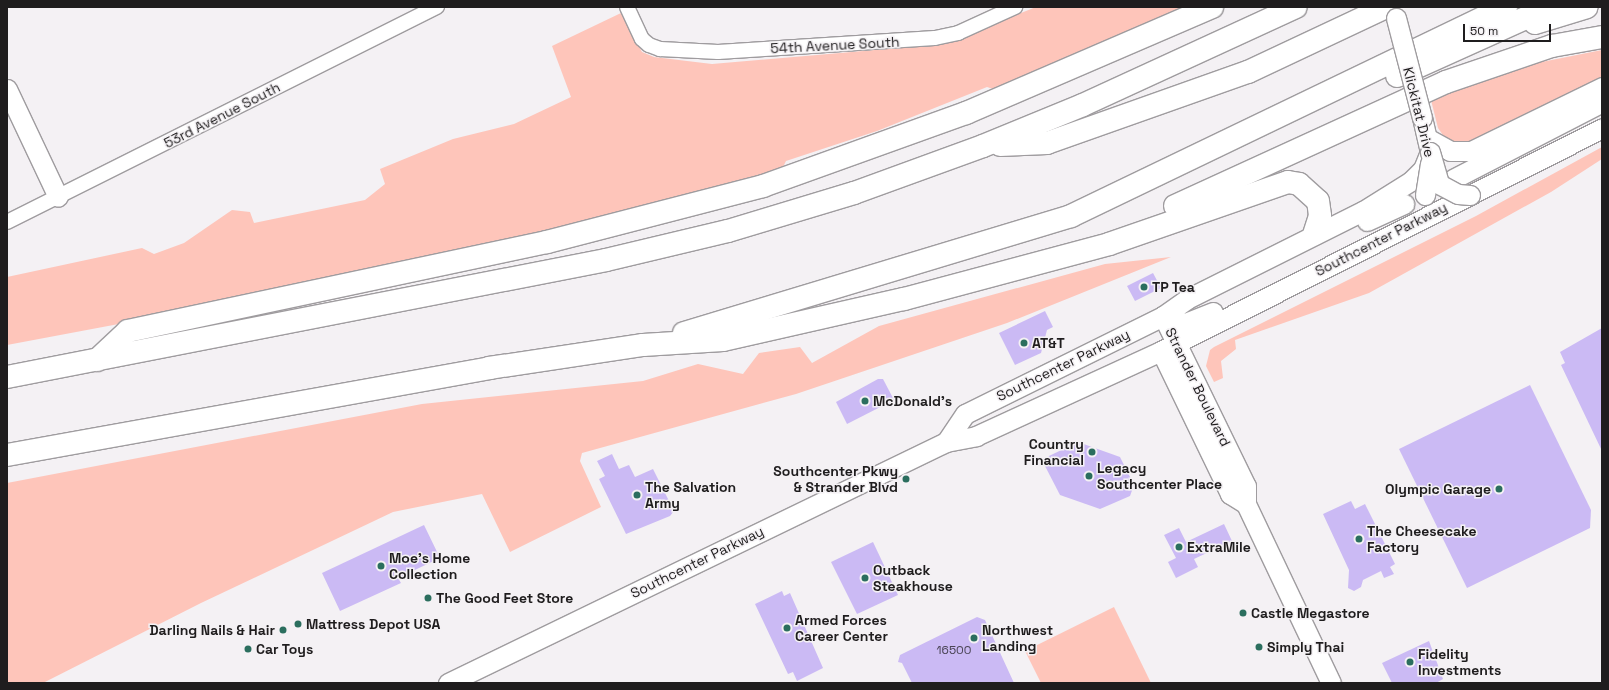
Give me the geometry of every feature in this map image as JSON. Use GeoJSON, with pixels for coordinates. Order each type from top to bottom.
{"type":"FeatureCollection","features":[{"type":"Feature","properties":{"kind":"highway"},"geometry":{"type":"LineString","coordinates":[[97,360],[128,331],[547,242],[763,186],[966,113],[1212,7]]}},
{"type":"Feature","properties":{"kind":"highway"},"geometry":{"type":"LineString","coordinates":[[7,377],[606,260],[728,231],[854,193],[983,146],[1090,102],[1296,7]]}},
{"type":"Feature","properties":{"kind":"highway"},"geometry":{"type":"LineString","coordinates":[[643,345],[944,256],[1071,216],[1506,7]]}},
{"type":"Feature","properties":{"kind":"highway"},"geometry":{"type":"LineString","coordinates":[[1152,177],[1486,37],[1550,7]]}},
{"type":"Feature","properties":{"kind":"highway"},"geometry":{"type":"LineString","coordinates":[[1486,37],[1587,7]]}},
{"type":"Feature","properties":{"kind":"highway"},"geometry":{"type":"LineString","coordinates":[[983,146],[1047,143],[1248,72],[1348,25],[1392,11]]}},
{"type":"Feature","properties":{"kind":"highway"},"geometry":{"type":"LineString","coordinates":[[1041,262],[1205,192],[1446,82],[1552,46],[1602,37]]}},
{"type":"Feature","properties":{"kind":"highway"},"geometry":{"type":"LineString","coordinates":[[7,455],[489,368],[643,345],[722,340],[904,299],[1109,244],[1288,182],[1300,184],[1318,201],[1320,216],[1314,234]]}},
{"type":"Feature","properties":{"kind":"main road","name":"Klickitat Drive"},"geometry":{"type":"LineString","coordinates":[[1392,11],[1439,184],[1458,194],[1470,195]]}},
{"type":"Feature","properties":{"kind":"main road"},"geometry":{"type":"LineString","coordinates":[[1428,145],[1450,151],[1471,151],[1602,87]]}},
{"type":"Feature","properties":{"kind":"main road"},"geometry":{"type":"LineString","coordinates":[[7,89],[58,197]]}},
{"type":"Feature","properties":{"kind":"main road"},"geometry":{"type":"LineString","coordinates":[[1453,179],[1602,102]]}},
{"type":"Feature","properties":{"kind":"main road","name":"Southcenter Parkway"},"geometry":{"type":"LineString","coordinates":[[448,683],[946,442],[976,436],[1009,420],[1168,335],[1420,220],[1602,128]]}},
{"type":"Feature","properties":{"kind":"main road"},"geometry":{"type":"LineString","coordinates":[[1420,220],[1425,195],[1428,145]]}},
{"type":"Feature","properties":{"kind":"main road"},"geometry":{"type":"LineString","coordinates":[[1168,335],[1187,299],[1314,234],[1363,211],[1411,181],[1423,170],[1428,145]]}},
{"type":"Feature","properties":{"kind":"main road"},"geometry":{"type":"LineString","coordinates":[[1168,335],[1400,219],[1415,208],[1425,195]]}},
{"type":"Feature","properties":{"kind":"main road","name":"Southcenter Parkway"},"geometry":{"type":"LineString","coordinates":[[946,442],[965,414],[1059,367],[1168,335],[1194,310],[1404,204]]}},
{"type":"Feature","properties":{"kind":"main road","name":"Strander Boulevard"},"geometry":{"type":"LineString","coordinates":[[1168,335],[1246,486],[1246,504],[1331,683]]}},
{"type":"Feature","properties":{"kind":"main road"},"geometry":{"type":"LineString","coordinates":[[1009,420],[1041,388],[1058,379],[1059,367]]}},
{"type":"Feature","properties":{"kind":"street","name":"53rd Avenue South"},"geometry":{"type":"LineString","coordinates":[[7,222],[438,7]]}},
{"type":"Feature","properties":{"kind":"street","name":"54th Avenue South"},"geometry":{"type":"LineString","coordinates":[[627,7],[642,39],[649,45],[660,49],[718,52],[911,41],[958,33],[1015,7]]}},
{"type":"Feature","properties":{"kind":"shaded area"},"geometry":{"type":"Polygon","coordinates":[[[1036,7],[1185,7],[993,89],[987,87],[877,131],[786,161],[782,169],[702,192],[610,218],[140,320],[7,345],[7,277],[142,248],[154,254],[184,243],[232,210],[250,212],[254,223],[365,200],[385,184],[380,169],[453,139],[514,124],[571,97],[552,46],[621,13],[642,52],[654,57],[712,64],[944,44],[1036,7]]]}},
{"type":"Feature","properties":{"kind":"shaded area"},"geometry":{"type":"Polygon","coordinates":[[[1602,50],[1602,81],[1461,145],[1447,141],[1438,128],[1431,100],[1522,66],[1602,50]]]}},
{"type":"Feature","properties":{"kind":"shaded area"},"geometry":{"type":"Polygon","coordinates":[[[1602,147],[1602,159],[1551,192],[1369,293],[1235,340],[1236,349],[1221,361],[1223,378],[1214,382],[1206,366],[1210,350],[1214,347],[1476,216],[1602,147]]]}},
{"type":"Feature","properties":{"kind":"shaded area"},"geometry":{"type":"Polygon","coordinates":[[[1171,257],[1007,323],[796,394],[582,453],[580,461],[601,507],[510,552],[482,494],[393,512],[201,603],[43,683],[7,683],[7,483],[422,404],[643,381],[698,364],[743,374],[759,353],[800,347],[812,363],[879,326],[1105,264],[1171,257]]]}},
{"type":"Feature","properties":{"kind":"shaded area"},"geometry":{"type":"Polygon","coordinates":[[[1114,607],[1151,683],[1041,683],[1025,651],[1114,607]]]}},
{"type":"Feature","properties":{"kind":"building","name":"TP Tea"},"geometry":{"type":"Polygon","coordinates":[[[1153,273],[1161,288],[1135,301],[1127,286],[1153,273]]]}},
{"type":"Feature","properties":{"kind":"building","name":"AT&T"},"geometry":{"type":"Polygon","coordinates":[[[1045,311],[1053,327],[1047,330],[1041,353],[1015,365],[999,333],[1045,311]]]}},
{"type":"Feature","properties":{"kind":"building"},"geometry":{"type":"Polygon","coordinates":[[[1602,328],[1602,451],[1561,365],[1565,363],[1560,352],[1602,328]]]}},
{"type":"Feature","properties":{"kind":"building","name":"McDonald's"},"geometry":{"type":"Polygon","coordinates":[[[878,379],[883,379],[894,400],[847,424],[836,402],[878,379]]]}},
{"type":"Feature","properties":{"kind":"building","name":"Olympic Garage"},"geometry":{"type":"Polygon","coordinates":[[[1530,385],[1591,510],[1590,528],[1467,588],[1399,449],[1530,385]]]}},
{"type":"Feature","properties":{"kind":"building","name":"Legacy Southcenter Place"},"geometry":{"type":"Polygon","coordinates":[[[1078,442],[1120,457],[1134,485],[1130,496],[1100,509],[1060,495],[1045,466],[1049,456],[1078,442]]]}},
{"type":"Feature","properties":{"kind":"building","name":"The Salvation Army"},"geometry":{"type":"Polygon","coordinates":[[[612,454],[619,469],[629,465],[635,477],[653,469],[674,511],[670,516],[626,534],[599,479],[605,476],[597,461],[612,454]]]}},
{"type":"Feature","properties":{"kind":"building","name":"The Cheesecake Factory"},"geometry":{"type":"Polygon","coordinates":[[[1351,501],[1355,509],[1365,504],[1395,564],[1390,567],[1394,574],[1384,578],[1381,571],[1363,580],[1361,587],[1354,591],[1348,588],[1349,570],[1323,514],[1351,501]]]}},
{"type":"Feature","properties":{"kind":"building"},"geometry":{"type":"Polygon","coordinates":[[[1224,524],[1232,541],[1194,559],[1198,567],[1176,578],[1168,562],[1176,558],[1164,535],[1179,528],[1186,542],[1224,524]]]}},
{"type":"Feature","properties":{"kind":"building","name":"Moe's Home Collection"},"geometry":{"type":"Polygon","coordinates":[[[424,525],[440,558],[398,578],[401,583],[340,611],[322,573],[424,525]]]}},
{"type":"Feature","properties":{"kind":"building","name":"Outback Steakhouse"},"geometry":{"type":"Polygon","coordinates":[[[873,542],[898,595],[857,614],[831,562],[873,542]]]}},
{"type":"Feature","properties":{"kind":"building","name":"Armed Forces Career Center"},"geometry":{"type":"Polygon","coordinates":[[[782,591],[784,596],[790,593],[823,668],[797,681],[793,672],[788,674],[755,604],[782,591]]]}},
{"type":"Feature","properties":{"kind":"building"},"geometry":{"type":"Polygon","coordinates":[[[977,617],[985,620],[1014,683],[912,683],[902,663],[898,662],[900,655],[977,617]]]}},
{"type":"Feature","properties":{"kind":"building","name":"Fidelity Investments"},"geometry":{"type":"Polygon","coordinates":[[[1429,641],[1443,679],[1436,683],[1392,683],[1382,663],[1429,641]]]}},
{"type":"Feature","properties":{"kind":"place","name":"TP Tea"},"geometry":{"type":"Point","coordinates":[1144,287]}},
{"type":"Feature","properties":{"kind":"place","name":"AT&T"},"geometry":{"type":"Point","coordinates":[1024,343]}},
{"type":"Feature","properties":{"kind":"place","name":"McDonald's"},"geometry":{"type":"Point","coordinates":[865,401]}},
{"type":"Feature","properties":{"kind":"place","name":"Country Financial"},"geometry":{"type":"Point","coordinates":[1092,452]}},
{"type":"Feature","properties":{"kind":"place","name":"Legacy Southcenter Place"},"geometry":{"type":"Point","coordinates":[1089,476]}},
{"type":"Feature","properties":{"kind":"place","name":"Southcenter Pkwy & Strander Blvd"},"geometry":{"type":"Point","coordinates":[906,479]}},
{"type":"Feature","properties":{"kind":"place","name":"Olympic Garage"},"geometry":{"type":"Point","coordinates":[1499,489]}},
{"type":"Feature","properties":{"kind":"place","name":"The Salvation Army"},"geometry":{"type":"Point","coordinates":[637,495]}},
{"type":"Feature","properties":{"kind":"place","name":"The Cheesecake Factory"},"geometry":{"type":"Point","coordinates":[1359,539]}},
{"type":"Feature","properties":{"kind":"place","name":"ExtraMile"},"geometry":{"type":"Point","coordinates":[1179,547]}},
{"type":"Feature","properties":{"kind":"place","name":"Moe's Home Collection"},"geometry":{"type":"Point","coordinates":[381,566]}},
{"type":"Feature","properties":{"kind":"place","name":"Outback Steakhouse"},"geometry":{"type":"Point","coordinates":[865,578]}},
{"type":"Feature","properties":{"kind":"place","name":"The Good Feet Store"},"geometry":{"type":"Point","coordinates":[428,598]}},
{"type":"Feature","properties":{"kind":"place","name":"Castle Megastore"},"geometry":{"type":"Point","coordinates":[1243,613]}},
{"type":"Feature","properties":{"kind":"place","name":"Mattress Depot USA"},"geometry":{"type":"Point","coordinates":[298,624]}},
{"type":"Feature","properties":{"kind":"place","name":"Armed Forces Career Center"},"geometry":{"type":"Point","coordinates":[787,628]}},
{"type":"Feature","properties":{"kind":"place","name":"Darling Nails & Hair"},"geometry":{"type":"Point","coordinates":[283,630]}},
{"type":"Feature","properties":{"kind":"place","name":"Northwest Landing"},"geometry":{"type":"Point","coordinates":[974,638]}},
{"type":"Feature","properties":{"kind":"place","name":"Simply Thai"},"geometry":{"type":"Point","coordinates":[1259,647]}},
{"type":"Feature","properties":{"kind":"place","name":"Car Toys"},"geometry":{"type":"Point","coordinates":[248,649]}},
{"type":"Feature","properties":{"kind":"place","name":"Fidelity Investments"},"geometry":{"type":"Point","coordinates":[1410,662]}}]}
